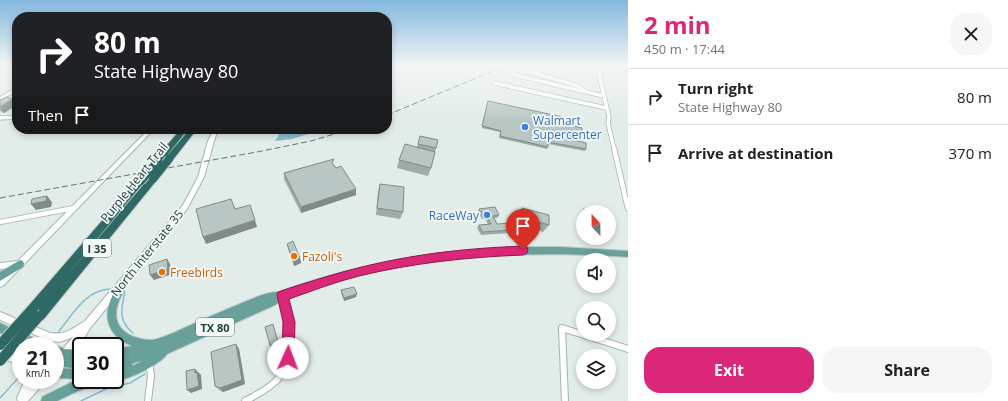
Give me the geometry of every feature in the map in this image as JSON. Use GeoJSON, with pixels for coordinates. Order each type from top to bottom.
{"type":"FeatureCollection","features":[{"type":"Feature","properties":{"kind":"highway","name":"Purple Heart Trail"},"geometry":{"type":"LineString","coordinates":[[0,345],[35,306],[181,134]]}},
{"type":"Feature","properties":{"kind":"highway","name":"Purple Heart Trail"},"geometry":{"type":"LineString","coordinates":[[0,362],[190,134]]}},
{"type":"Feature","properties":{"kind":"main road"},"geometry":{"type":"LineString","coordinates":[[0,99],[12,92]]}},
{"type":"Feature","properties":{"kind":"main road"},"geometry":{"type":"LineString","coordinates":[[0,288],[1,280],[20,264],[147,134]]}},
{"type":"Feature","properties":{"kind":"main road","name":"North Interstate 35"},"geometry":{"type":"LineString","coordinates":[[65,354],[185,207],[205,168],[214,134]]}},
{"type":"Feature","properties":{"kind":"main road","name":"TX 80"},"geometry":{"type":"LineString","coordinates":[[124,352],[157,343],[270,296],[282,295],[358,272],[441,256],[486,252],[535,250],[596,251],[628,254]]}},
{"type":"Feature","properties":{"kind":"main road"},"geometry":{"type":"LineString","coordinates":[[124,282],[113,305],[112,313],[114,324],[118,332],[130,341],[139,344],[157,343]]}},
{"type":"Feature","properties":{"kind":"main road","name":"TX 80"},"geometry":{"type":"LineString","coordinates":[[148,359],[272,302],[282,295]]}},
{"type":"Feature","properties":{"kind":"main road"},"geometry":{"type":"LineString","coordinates":[[124,374],[131,372],[148,359],[161,346],[217,321],[226,314]]}},
{"type":"Feature","properties":{"kind":"main road"},"geometry":{"type":"LineString","coordinates":[[0,316],[50,337],[58,338],[73,334],[88,324]]}},
{"type":"Feature","properties":{"kind":"main road"},"geometry":{"type":"LineString","coordinates":[[0,328],[21,337]]}},
{"type":"Feature","properties":{"kind":"main road"},"geometry":{"type":"LineString","coordinates":[[0,339],[12,344]]}},
{"type":"Feature","properties":{"kind":"main road"},"geometry":{"type":"LineString","coordinates":[[0,353],[12,358]]}},
{"type":"Feature","properties":{"kind":"main road"},"geometry":{"type":"LineString","coordinates":[[65,354],[72,354]]}},
{"type":"Feature","properties":{"kind":"main road"},"geometry":{"type":"LineString","coordinates":[[124,362],[148,359]]}},
{"type":"Feature","properties":{"kind":"main road"},"geometry":{"type":"LineString","coordinates":[[124,367],[148,359]]}},
{"type":"Feature","properties":{"kind":"main road"},"geometry":{"type":"LineString","coordinates":[[46,401],[72,388]]}},
{"type":"Feature","properties":{"kind":"main road"},"geometry":{"type":"LineString","coordinates":[[21,401],[27,389]]}},
{"type":"Feature","properties":{"kind":"main road"},"geometry":{"type":"LineString","coordinates":[[21,401],[32,389]]}},
{"type":"Feature","properties":{"kind":"street"},"geometry":{"type":"LineString","coordinates":[[497,84],[606,108]]}},
{"type":"Feature","properties":{"kind":"street"},"geometry":{"type":"LineString","coordinates":[[551,84],[604,96]]}},
{"type":"Feature","properties":{"kind":"street"},"geometry":{"type":"LineString","coordinates":[[570,84],[578,86],[586,92]]}},
{"type":"Feature","properties":{"kind":"street"},"geometry":{"type":"LineString","coordinates":[[601,84],[609,118],[608,124],[628,209]]}},
{"type":"Feature","properties":{"kind":"street"},"geometry":{"type":"LineString","coordinates":[[0,118],[12,117]]}},
{"type":"Feature","properties":{"kind":"street"},"geometry":{"type":"LineString","coordinates":[[0,222],[74,208]]}},
{"type":"Feature","properties":{"kind":"street"},"geometry":{"type":"LineString","coordinates":[[0,266],[20,264]]}},
{"type":"Feature","properties":{"kind":"street"},"geometry":{"type":"LineString","coordinates":[[245,401],[269,388],[281,376],[285,369],[288,358],[289,322],[282,295]]}},
{"type":"Feature","properties":{"kind":"street"},"geometry":{"type":"LineString","coordinates":[[565,401],[562,328],[628,349]]}},
{"type":"Feature","properties":{"kind":"street"},"geometry":{"type":"LineString","coordinates":[[148,359],[151,376],[148,401]]}},
{"type":"Feature","properties":{"kind":"water"},"geometry":{"type":"Polygon","coordinates":[[[280,134],[308,134],[292,139],[275,141],[280,134]]]}},
{"type":"Feature","properties":{"kind":"building"},"geometry":{"type":"Polygon","coordinates":[[[7,97],[12,99],[0,107],[0,100],[7,97]]]}},
{"type":"Feature","properties":{"kind":"building","name":"Walmart Supercenter"},"geometry":{"type":"Polygon","coordinates":[[[488,101],[563,117],[563,123],[582,128],[582,134],[570,131],[571,139],[586,143],[586,149],[548,142],[548,147],[500,136],[501,131],[482,126],[488,101]]]}},
{"type":"Feature","properties":{"kind":"building"},"geometry":{"type":"Polygon","coordinates":[[[420,136],[438,140],[436,148],[418,144],[420,136]]]}},
{"type":"Feature","properties":{"kind":"building"},"geometry":{"type":"Polygon","coordinates":[[[405,144],[435,152],[431,168],[399,160],[405,144]]]}},
{"type":"Feature","properties":{"kind":"building"},"geometry":{"type":"Polygon","coordinates":[[[334,159],[332,163],[336,168],[341,166],[356,189],[301,207],[284,173],[334,159]]]}},
{"type":"Feature","properties":{"kind":"building"},"geometry":{"type":"Polygon","coordinates":[[[380,184],[404,187],[403,212],[377,208],[380,184]]]}},
{"type":"Feature","properties":{"kind":"building"},"geometry":{"type":"Polygon","coordinates":[[[47,196],[46,201],[31,204],[32,199],[47,196]]]}},
{"type":"Feature","properties":{"kind":"building"},"geometry":{"type":"Polygon","coordinates":[[[231,199],[235,209],[250,205],[255,220],[203,237],[196,209],[231,199]]]}},
{"type":"Feature","properties":{"kind":"building"},"geometry":{"type":"Polygon","coordinates":[[[495,207],[499,215],[493,216],[497,224],[509,223],[513,230],[482,232],[479,225],[491,224],[487,216],[484,216],[479,209],[495,207]]]}},
{"type":"Feature","properties":{"kind":"building"},"geometry":{"type":"Polygon","coordinates":[[[522,208],[549,215],[549,225],[522,217],[522,208]]]}},
{"type":"Feature","properties":{"kind":"building"},"geometry":{"type":"Polygon","coordinates":[[[293,241],[300,258],[294,261],[287,244],[293,241]]]}},
{"type":"Feature","properties":{"kind":"building"},"geometry":{"type":"Polygon","coordinates":[[[167,259],[168,269],[150,275],[149,265],[167,259]]]}},
{"type":"Feature","properties":{"kind":"building"},"geometry":{"type":"Polygon","coordinates":[[[354,287],[357,294],[344,298],[341,290],[354,287]]]}},
{"type":"Feature","properties":{"kind":"building"},"geometry":{"type":"Polygon","coordinates":[[[273,324],[278,342],[270,345],[265,327],[273,324]]]}},
{"type":"Feature","properties":{"kind":"building"},"geometry":{"type":"Polygon","coordinates":[[[236,344],[242,380],[220,388],[215,386],[211,352],[236,344]]]}},
{"type":"Feature","properties":{"kind":"building"},"geometry":{"type":"Polygon","coordinates":[[[195,369],[195,373],[197,372],[199,386],[187,390],[186,371],[195,369]]]}},
{"type":"Feature","properties":{"kind":"waterway"},"geometry":{"type":"LineString","coordinates":[[59,331],[75,310],[87,298],[94,293],[111,289]]}},
{"type":"Feature","properties":{"kind":"waterway"},"geometry":{"type":"LineString","coordinates":[[123,290],[125,292],[122,304],[123,319],[125,324],[133,333]]}},
{"type":"Feature","properties":{"kind":"waterway"},"geometry":{"type":"LineString","coordinates":[[81,401],[108,388],[130,383],[145,374]]}},
{"type":"Feature","properties":{"kind":"waterway"},"geometry":{"type":"LineString","coordinates":[[0,398],[12,385]]}},
{"type":"Feature","properties":{"kind":"railway"},"geometry":{"type":"LineString","coordinates":[[392,113],[463,84]]}},
{"type":"Feature","properties":{"kind":"railway"},"geometry":{"type":"LineString","coordinates":[[0,198],[257,152],[311,141],[334,134]]}},
{"type":"Feature","properties":{"kind":"place","name":"Walmart Supercenter"},"geometry":{"type":"Point","coordinates":[525,127]}},
{"type":"Feature","properties":{"kind":"place","name":"RaceWay"},"geometry":{"type":"Point","coordinates":[487,215]}},
{"type":"Feature","properties":{"kind":"place","name":"Fazoli's"},"geometry":{"type":"Point","coordinates":[294,256]}},
{"type":"Feature","properties":{"kind":"place","name":"Freebirds"},"geometry":{"type":"Point","coordinates":[162,272]}},
{"type":"Feature","properties":{"kind":"route"},"geometry":{"type":"LineString","coordinates":[[288,358],[289,322],[288,313],[282,295],[358,272],[411,260],[471,253],[523,250]]}}]}
